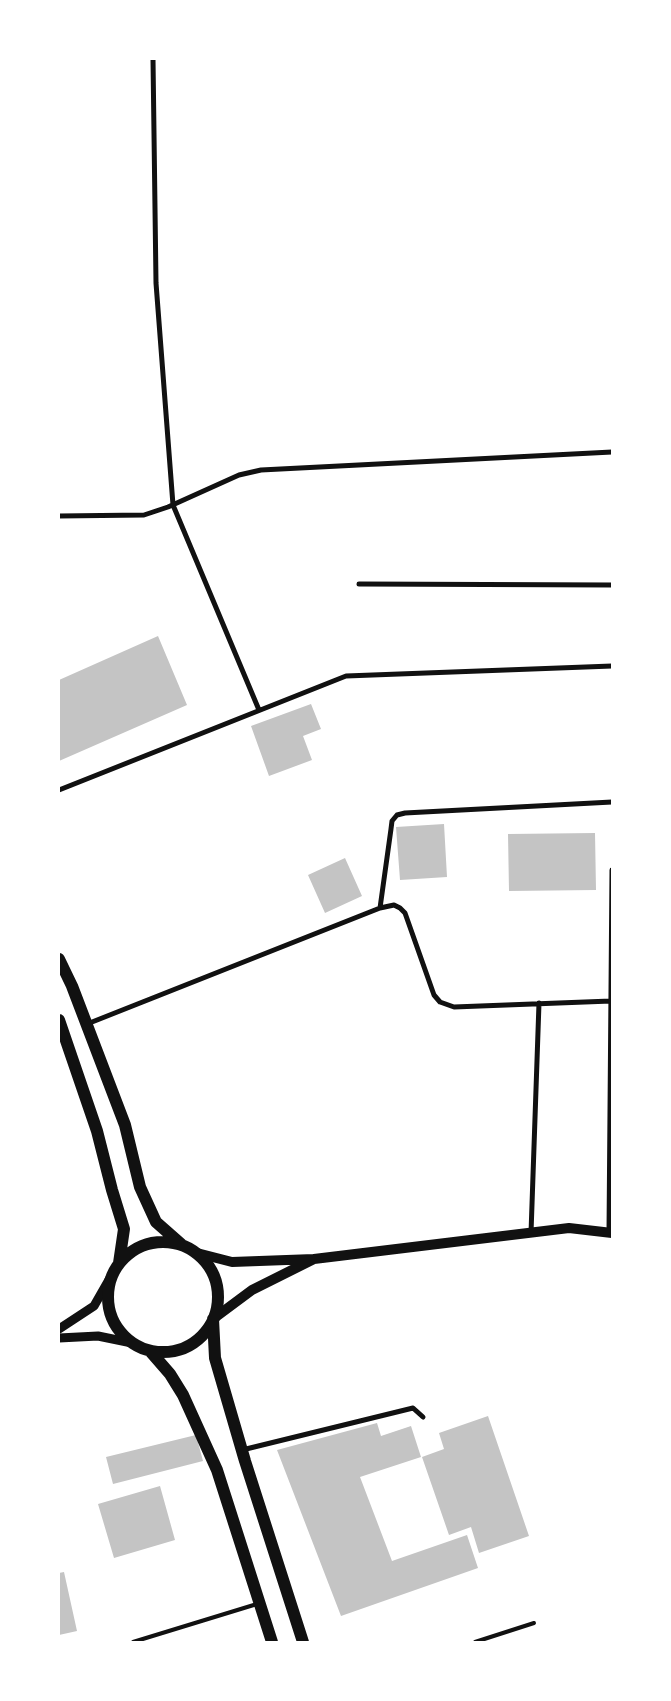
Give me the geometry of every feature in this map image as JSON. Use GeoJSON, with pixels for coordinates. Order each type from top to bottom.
{"type":"FeatureCollection","features":[{"type":"Feature","properties":{"kind":"main road"},"geometry":{"type":"LineString","coordinates":[[59,958],[72,986],[126,1125],[140,1187],[156,1222],[182,1244],[197,1253],[209,1266],[216,1282],[218,1301],[213,1320],[203,1336],[187,1347],[169,1352],[150,1351],[132,1343],[118,1330],[110,1313],[107,1296],[110,1278],[119,1263],[131,1250],[147,1243],[165,1241],[182,1244]]}},
{"type":"Feature","properties":{"kind":"main road"},"geometry":{"type":"LineString","coordinates":[[59,1020],[97,1131],[124,1229],[119,1263]]}},
{"type":"Feature","properties":{"kind":"main road"},"geometry":{"type":"LineString","coordinates":[[197,1253],[232,1262],[314,1259],[569,1228],[611,1233]]}},
{"type":"Feature","properties":{"kind":"main road"},"geometry":{"type":"LineString","coordinates":[[213,1320],[252,1290],[314,1259]]}},
{"type":"Feature","properties":{"kind":"main road"},"geometry":{"type":"LineString","coordinates":[[213,1320],[215,1358],[303,1642]]}},
{"type":"Feature","properties":{"kind":"main road"},"geometry":{"type":"LineString","coordinates":[[150,1351],[170,1374],[184,1395],[217,1470],[272,1642]]}},
{"type":"Feature","properties":{"kind":"street"},"geometry":{"type":"LineString","coordinates":[[153,59],[156,283],[173,505],[258,710]]}},
{"type":"Feature","properties":{"kind":"street"},"geometry":{"type":"LineString","coordinates":[[59,516],[144,515],[173,505],[240,475],[262,470],[612,452]]}},
{"type":"Feature","properties":{"kind":"street"},"geometry":{"type":"LineString","coordinates":[[359,584],[612,585]]}},
{"type":"Feature","properties":{"kind":"street"},"geometry":{"type":"LineString","coordinates":[[59,790],[339,678],[354,675],[612,666]]}},
{"type":"Feature","properties":{"kind":"street"},"geometry":{"type":"LineString","coordinates":[[380,908],[390,829],[397,815],[405,813],[612,802]]}},
{"type":"Feature","properties":{"kind":"street"},"geometry":{"type":"LineString","coordinates":[[611,1233],[612,870]]}},
{"type":"Feature","properties":{"kind":"street"},"geometry":{"type":"LineString","coordinates":[[87,1024],[380,908],[394,906],[400,908],[405,913],[434,995],[440,1002],[454,1007],[611,1000]]}},
{"type":"Feature","properties":{"kind":"street"},"geometry":{"type":"LineString","coordinates":[[531,1233],[539,1003]]}},
{"type":"Feature","properties":{"kind":"street"},"geometry":{"type":"LineString","coordinates":[[59,1329],[94,1306],[110,1278]]}},
{"type":"Feature","properties":{"kind":"street"},"geometry":{"type":"LineString","coordinates":[[59,1338],[98,1336],[132,1343]]}},
{"type":"Feature","properties":{"kind":"street"},"geometry":{"type":"LineString","coordinates":[[242,1450],[413,1408],[423,1417]]}},
{"type":"Feature","properties":{"kind":"lane"},"geometry":{"type":"LineString","coordinates":[[133,1642],[260,1604]]}},
{"type":"Feature","properties":{"kind":"lane"},"geometry":{"type":"LineString","coordinates":[[475,1642],[534,1623]]}},
{"type":"Feature","properties":{"kind":"building"},"geometry":{"type":"Polygon","coordinates":[[[158,636],[187,705],[59,761],[59,680],[158,636]]]}},
{"type":"Feature","properties":{"kind":"building"},"geometry":{"type":"Polygon","coordinates":[[[311,704],[321,729],[303,736],[312,760],[269,776],[251,726],[311,704]]]}},
{"type":"Feature","properties":{"kind":"building"},"geometry":{"type":"Polygon","coordinates":[[[444,824],[447,877],[400,880],[396,827],[444,824]]]}},
{"type":"Feature","properties":{"kind":"building"},"geometry":{"type":"Polygon","coordinates":[[[595,833],[596,890],[509,891],[508,834],[595,833]]]}},
{"type":"Feature","properties":{"kind":"building"},"geometry":{"type":"Polygon","coordinates":[[[345,858],[362,896],[325,913],[308,875],[345,858]]]}},
{"type":"Feature","properties":{"kind":"building"},"geometry":{"type":"Polygon","coordinates":[[[488,1416],[529,1536],[479,1553],[471,1527],[449,1535],[422,1457],[444,1449],[439,1433],[488,1416]]]}},
{"type":"Feature","properties":{"kind":"building"},"geometry":{"type":"Polygon","coordinates":[[[377,1423],[381,1436],[411,1426],[421,1457],[360,1477],[392,1561],[467,1535],[478,1568],[341,1616],[277,1450],[377,1423]]]}},
{"type":"Feature","properties":{"kind":"building"},"geometry":{"type":"Polygon","coordinates":[[[196,1435],[203,1461],[113,1484],[106,1457],[196,1435]]]}},
{"type":"Feature","properties":{"kind":"building"},"geometry":{"type":"Polygon","coordinates":[[[160,1486],[175,1540],[114,1558],[98,1504],[160,1486]]]}},
{"type":"Feature","properties":{"kind":"building"},"geometry":{"type":"Polygon","coordinates":[[[64,1572],[77,1631],[59,1635],[59,1573],[64,1572]]]}}]}
